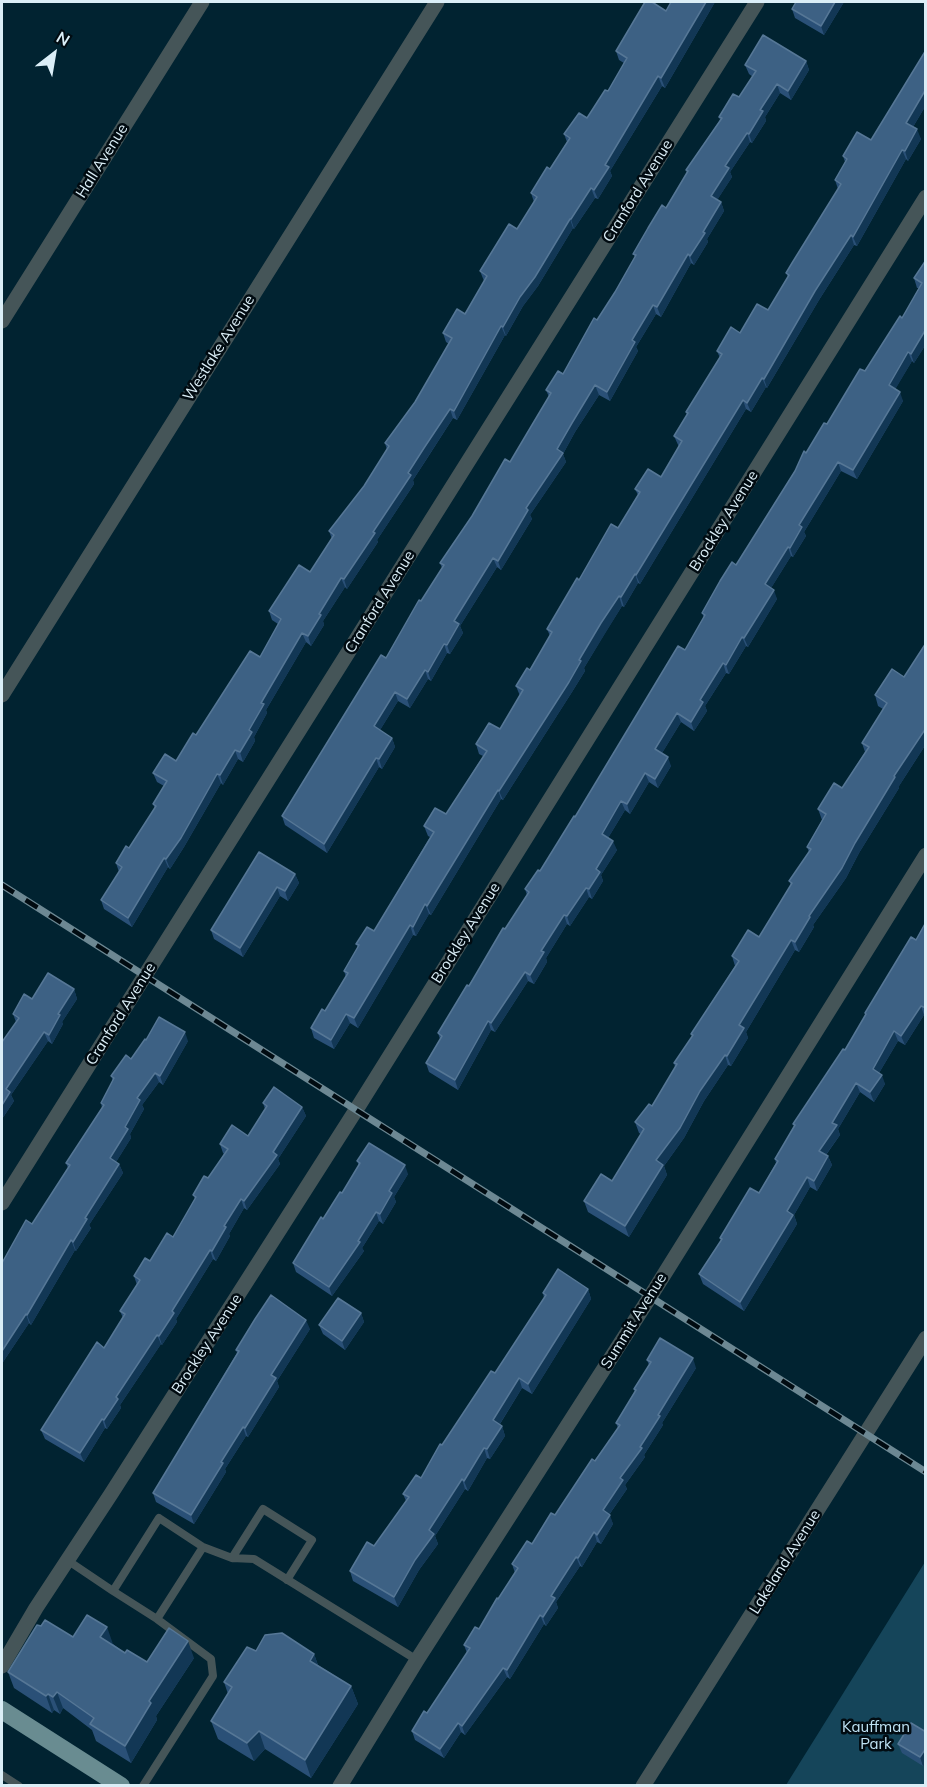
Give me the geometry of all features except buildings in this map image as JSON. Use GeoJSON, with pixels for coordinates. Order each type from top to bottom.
{"type":"FeatureCollection","features":[{"type":"Feature","properties":{"kind":"main road"},"geometry":{"type":"LineString","coordinates":[[2,1710],[109,1782]]}},
{"type":"Feature","properties":{"kind":"street","name":"Hall Avenue"},"geometry":{"type":"LineString","coordinates":[[2,321],[202,2]]}},
{"type":"Feature","properties":{"kind":"street","name":"Westlake Avenue"},"geometry":{"type":"LineString","coordinates":[[2,695],[436,2]]}},
{"type":"Feature","properties":{"kind":"street","name":"Cranford Avenue"},"geometry":{"type":"LineString","coordinates":[[2,1203],[757,2]]}},
{"type":"Feature","properties":{"kind":"street","name":"Brockley Avenue"},"geometry":{"type":"LineString","coordinates":[[2,1666],[356,1110],[926,197]]}},
{"type":"Feature","properties":{"kind":"street","name":"Summit Avenue"},"geometry":{"type":"LineString","coordinates":[[340,1785],[417,1660],[650,1297],[926,855]]}},
{"type":"Feature","properties":{"kind":"street","name":"Lakeland Avenue"},"geometry":{"type":"LineString","coordinates":[[643,1785],[926,1338]]}},
{"type":"Feature","properties":{"kind":"lane"},"geometry":{"type":"LineString","coordinates":[[232,1558],[263,1509],[312,1540],[287,1580]]}},
{"type":"Feature","properties":{"kind":"lane"},"geometry":{"type":"LineString","coordinates":[[113,1591],[159,1518],[203,1547],[232,1558],[254,1559],[417,1660]]}},
{"type":"Feature","properties":{"kind":"lane"},"geometry":{"type":"LineString","coordinates":[[157,1619],[203,1547]]}},
{"type":"Feature","properties":{"kind":"lane"},"geometry":{"type":"LineString","coordinates":[[68,1560],[157,1619],[211,1659],[213,1676],[143,1785]]}},
{"type":"Feature","properties":{"kind":"lane"},"geometry":{"type":"LineString","coordinates":[[2,1775],[19,1785]]}},
{"type":"Feature","properties":{"kind":"green space","name":"Kauffman Park"},"geometry":{"type":"Polygon","coordinates":[[[925,1562],[925,1785],[786,1785],[925,1562]]]}},
{"type":"Feature","properties":{"kind":"railway"},"geometry":{"type":"LineString","coordinates":[[2,885],[926,1472]]}}]}
